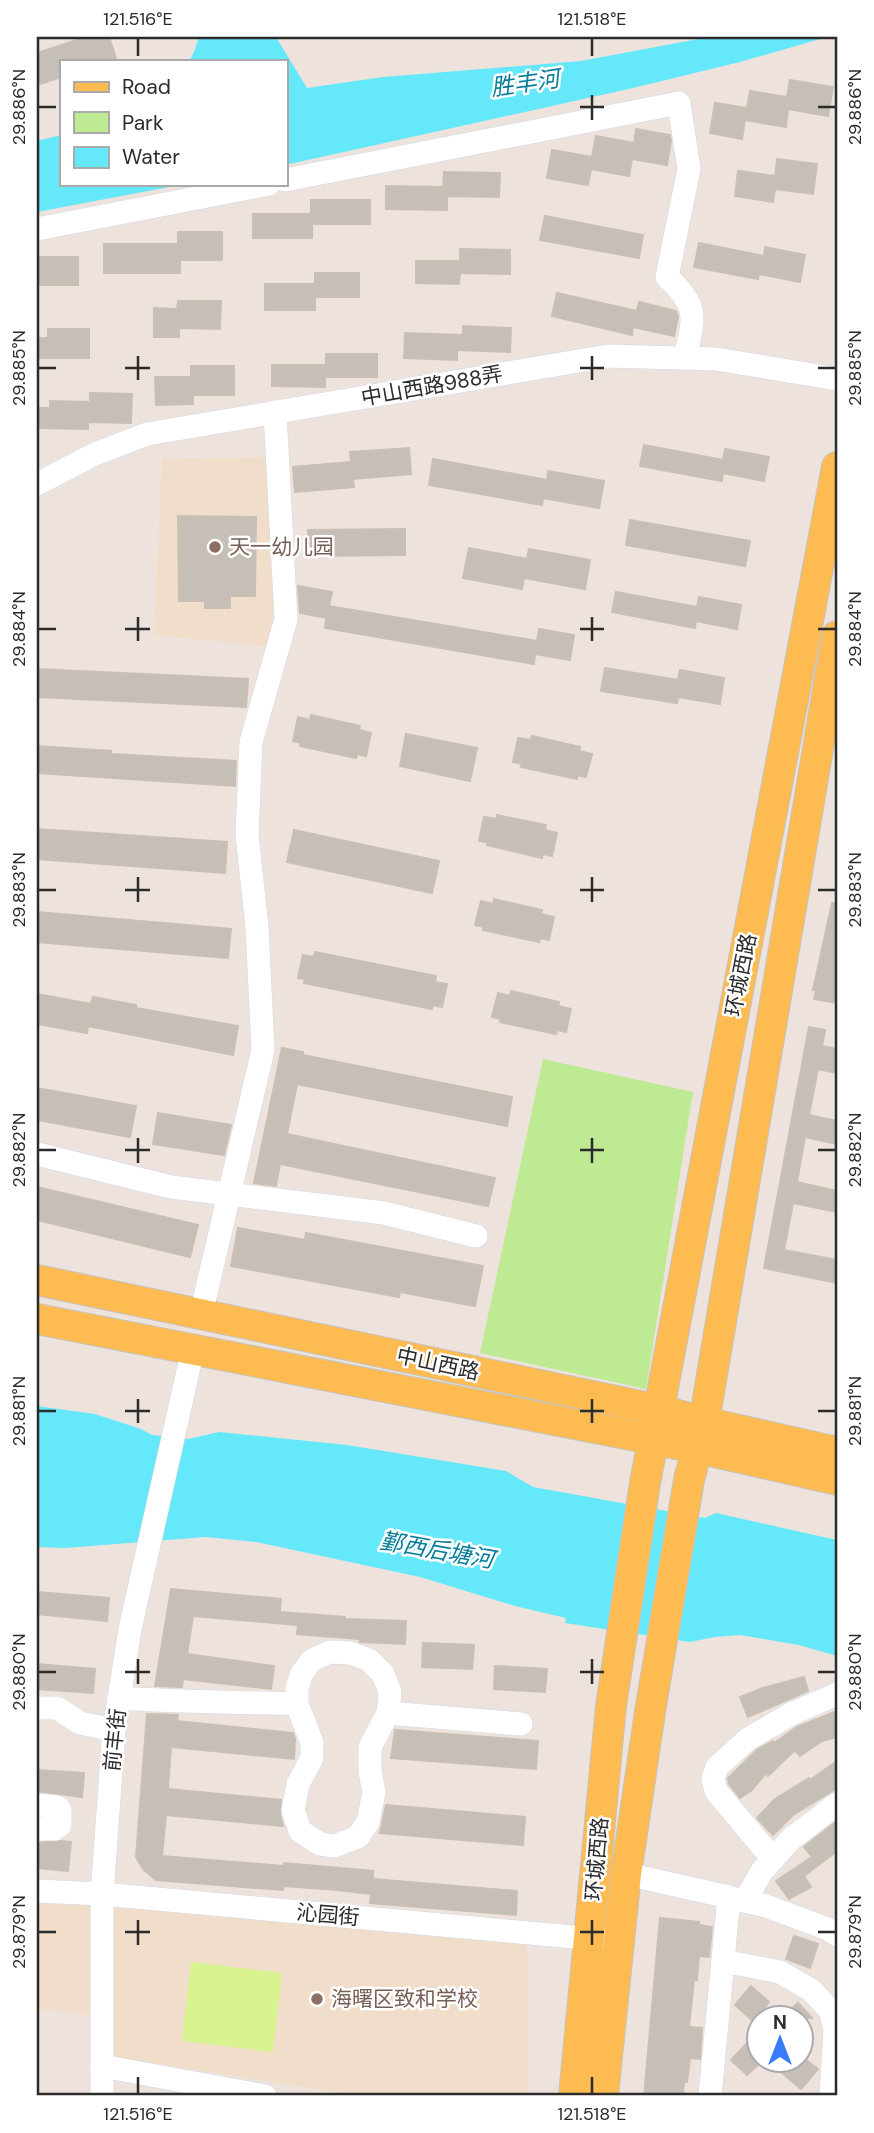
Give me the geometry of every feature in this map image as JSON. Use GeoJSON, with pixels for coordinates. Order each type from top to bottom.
{"type":"FeatureCollection","features":[{"type":"Feature","properties":{"kind":"main road","name":"环城西路"},"geometry":{"type":"LineString","coordinates":[[603,2096],[611,1706],[645,1483],[837,467]]}},
{"type":"Feature","properties":{"kind":"main road","name":"环城西路"},"geometry":{"type":"LineString","coordinates":[[574,2096],[605,1940],[626,1874],[689,1480],[701,1435],[830,731],[837,636]]}},
{"type":"Feature","properties":{"kind":"main road","name":"中山西路"},"geometry":{"type":"LineString","coordinates":[[37,1280],[659,1410],[701,1435],[837,1480]]}},
{"type":"Feature","properties":{"kind":"main road","name":"中山西路"},"geometry":{"type":"LineString","coordinates":[[37,1319],[654,1441],[701,1435],[837,1452]]}},
{"type":"Feature","properties":{"kind":"street"},"geometry":{"type":"LineString","coordinates":[[287,180],[679,103],[689,169],[667,277],[685,294],[694,318],[685,358]]}},
{"type":"Feature","properties":{"kind":"street"},"geometry":{"type":"LineString","coordinates":[[37,229],[259,186]]}},
{"type":"Feature","properties":{"kind":"street","name":"中山西路988弄"},"geometry":{"type":"LineString","coordinates":[[37,484],[95,454],[147,434],[608,356],[716,359],[837,379]]}},
{"type":"Feature","properties":{"kind":"street"},"geometry":{"type":"LineString","coordinates":[[201,1314],[262,1050],[257,927],[247,835],[250,742],[286,619],[275,412]]}},
{"type":"Feature","properties":{"kind":"street"},"geometry":{"type":"LineString","coordinates":[[37,1154],[172,1187],[384,1213],[476,1236]]}},
{"type":"Feature","properties":{"kind":"street","name":"前丰街"},"geometry":{"type":"LineString","coordinates":[[102,2096],[102,1894],[114,1730],[130,1629],[193,1349]]}},
{"type":"Feature","properties":{"kind":"street"},"geometry":{"type":"LineString","coordinates":[[330,1652],[350,1653],[369,1660],[383,1674],[390,1692],[388,1713],[370,1747],[370,1772],[374,1792],[368,1822],[358,1837],[334,1846],[320,1844],[300,1831],[293,1810],[298,1784],[312,1758],[312,1743],[297,1704],[297,1688],[302,1673],[312,1660],[330,1652]]}},
{"type":"Feature","properties":{"kind":"street"},"geometry":{"type":"LineString","coordinates":[[773,1859],[716,1791],[713,1779],[716,1767],[748,1739],[791,1714],[837,1694]]}},
{"type":"Feature","properties":{"kind":"street"},"geometry":{"type":"LineString","coordinates":[[119,1698],[297,1704]]}},
{"type":"Feature","properties":{"kind":"street"},"geometry":{"type":"LineString","coordinates":[[37,1709],[57,1709],[80,1723],[114,1730]]}},
{"type":"Feature","properties":{"kind":"street"},"geometry":{"type":"LineString","coordinates":[[388,1713],[521,1724]]}},
{"type":"Feature","properties":{"kind":"street"},"geometry":{"type":"LineString","coordinates":[[710,2096],[723,1961],[737,1899],[791,1839],[837,1804]]}},
{"type":"Feature","properties":{"kind":"street"},"geometry":{"type":"LineString","coordinates":[[37,1805],[57,1807],[60,1810],[60,1825],[55,1829],[37,1829]]}},
{"type":"Feature","properties":{"kind":"street"},"geometry":{"type":"LineString","coordinates":[[626,1874],[779,1911],[828,1929],[837,1935]]}},
{"type":"Feature","properties":{"kind":"street","name":"沁园街"},"geometry":{"type":"LineString","coordinates":[[37,1891],[102,1894],[605,1940]]}},
{"type":"Feature","properties":{"kind":"street"},"geometry":{"type":"LineString","coordinates":[[723,1961],[780,1972],[811,1990],[830,2010],[835,2029],[831,2096]]}},
{"type":"Feature","properties":{"kind":"street"},"geometry":{"type":"LineString","coordinates":[[102,2066],[265,2096]]}},
{"type":"Feature","properties":{"kind":"shaded area","name":"天一幼儿园"},"geometry":{"type":"Polygon","coordinates":[[[268,457],[275,647],[154,635],[162,459],[268,457]]]}},
{"type":"Feature","properties":{"kind":"shaded area"},"geometry":{"type":"Polygon","coordinates":[[[37,1898],[93,1901],[90,2015],[37,2009],[37,1898]]]}},
{"type":"Feature","properties":{"kind":"shaded area","name":"海曙区致和学校"},"geometry":{"type":"Polygon","coordinates":[[[109,1902],[527,1943],[527,2096],[347,2096],[108,2056],[109,1902]]]}},
{"type":"Feature","properties":{"kind":"green space"},"geometry":{"type":"Polygon","coordinates":[[[543,1059],[693,1092],[646,1389],[480,1353],[543,1059]]]}},
{"type":"Feature","properties":{"kind":"green space"},"geometry":{"type":"Polygon","coordinates":[[[191,1962],[282,1973],[273,2052],[182,2041],[191,1962]]]}},
{"type":"Feature","properties":{"kind":"water","name":"胜丰河"},"geometry":{"type":"Polygon","coordinates":[[[199,37],[276,37],[307,88],[383,77],[581,61],[709,37],[827,37],[633,88],[287,165],[287,60],[190,60],[199,37]]]}},
{"type":"Feature","properties":{"kind":"water"},"geometry":{"type":"Polygon","coordinates":[[[60,135],[60,186],[174,186],[37,212],[37,141],[60,135]]]}},
{"type":"Feature","properties":{"kind":"water","name":"鄞西后塘河"},"geometry":{"type":"Polygon","coordinates":[[[37,1406],[95,1414],[152,1435],[188,1439],[219,1432],[347,1445],[506,1471],[533,1487],[705,1518],[716,1513],[837,1540],[837,1656],[799,1645],[740,1635],[690,1642],[565,1623],[566,1618],[515,1606],[420,1577],[256,1542],[206,1537],[65,1548],[37,1547],[37,1406]]]}},
{"type":"Feature","properties":{"kind":"building"},"geometry":{"type":"Polygon","coordinates":[[[86,37],[109,37],[116,58],[60,60],[60,77],[37,85],[37,53],[86,37]]]}},
{"type":"Feature","properties":{"kind":"building"},"geometry":{"type":"Polygon","coordinates":[[[790,80],[833,87],[828,116],[788,109],[786,127],[745,120],[742,139],[710,133],[715,103],[747,108],[750,91],[787,97],[790,80]]]}},
{"type":"Feature","properties":{"kind":"building"},"geometry":{"type":"Polygon","coordinates":[[[636,129],[670,135],[667,165],[632,159],[629,176],[591,169],[588,185],[547,178],[552,150],[592,157],[596,136],[634,143],[636,129]]]}},
{"type":"Feature","properties":{"kind":"building"},"geometry":{"type":"Polygon","coordinates":[[[777,159],[817,164],[813,194],[775,189],[773,202],[735,196],[738,171],[775,176],[777,159]]]}},
{"type":"Feature","properties":{"kind":"building"},"geometry":{"type":"Polygon","coordinates":[[[444,172],[500,173],[499,197],[447,196],[447,210],[386,209],[386,186],[443,187],[444,172]]]}},
{"type":"Feature","properties":{"kind":"building"},"geometry":{"type":"Polygon","coordinates":[[[311,200],[370,200],[370,224],[312,224],[312,238],[253,238],[253,214],[311,214],[311,200]]]}},
{"type":"Feature","properties":{"kind":"building"},"geometry":{"type":"Polygon","coordinates":[[[545,216],[643,235],[639,258],[540,240],[545,216]]]}},
{"type":"Feature","properties":{"kind":"building"},"geometry":{"type":"Polygon","coordinates":[[[178,232],[222,232],[222,260],[180,260],[180,273],[104,273],[104,244],[178,244],[178,232]]]}},
{"type":"Feature","properties":{"kind":"building"},"geometry":{"type":"Polygon","coordinates":[[[699,243],[764,256],[765,247],[805,255],[800,282],[759,274],[758,279],[694,267],[699,243]]]}},
{"type":"Feature","properties":{"kind":"building"},"geometry":{"type":"Polygon","coordinates":[[[460,249],[510,250],[510,274],[460,273],[459,284],[416,283],[416,261],[460,261],[460,249]]]}},
{"type":"Feature","properties":{"kind":"building"},"geometry":{"type":"Polygon","coordinates":[[[40,257],[78,257],[78,285],[37,285],[40,257]]]}},
{"type":"Feature","properties":{"kind":"building"},"geometry":{"type":"Polygon","coordinates":[[[315,273],[359,273],[359,297],[315,297],[315,310],[265,310],[265,284],[315,284],[315,273]]]}},
{"type":"Feature","properties":{"kind":"building"},"geometry":{"type":"Polygon","coordinates":[[[557,293],[637,311],[639,302],[676,311],[678,317],[674,336],[633,327],[632,335],[552,316],[557,293]]]}},
{"type":"Feature","properties":{"kind":"building"},"geometry":{"type":"Polygon","coordinates":[[[178,301],[221,301],[220,329],[179,328],[179,337],[154,337],[154,308],[177,309],[178,301]]]}},
{"type":"Feature","properties":{"kind":"building"},"geometry":{"type":"Polygon","coordinates":[[[463,326],[511,328],[510,352],[457,350],[457,360],[404,358],[405,333],[463,335],[463,326]]]}},
{"type":"Feature","properties":{"kind":"building"},"geometry":{"type":"Polygon","coordinates":[[[48,329],[89,329],[89,358],[37,358],[37,338],[48,338],[48,329]]]}},
{"type":"Feature","properties":{"kind":"building"},"geometry":{"type":"Polygon","coordinates":[[[326,354],[377,354],[377,377],[325,377],[325,387],[272,386],[272,365],[326,365],[326,354]]]}},
{"type":"Feature","properties":{"kind":"building"},"geometry":{"type":"Polygon","coordinates":[[[191,366],[234,366],[234,395],[193,395],[193,404],[156,405],[155,377],[191,377],[191,366]]]}},
{"type":"Feature","properties":{"kind":"building"},"geometry":{"type":"Polygon","coordinates":[[[90,393],[132,394],[131,423],[88,422],[88,429],[37,428],[37,408],[50,408],[50,401],[90,402],[90,393]]]}},
{"type":"Feature","properties":{"kind":"building"},"geometry":{"type":"Polygon","coordinates":[[[644,445],[723,460],[725,449],[769,457],[764,481],[723,473],[722,481],[640,466],[644,445]]]}},
{"type":"Feature","properties":{"kind":"building"},"geometry":{"type":"Polygon","coordinates":[[[409,448],[411,474],[353,479],[354,487],[295,492],[293,467],[351,462],[350,452],[409,448]]]}},
{"type":"Feature","properties":{"kind":"building"},"geometry":{"type":"Polygon","coordinates":[[[433,459],[547,480],[548,471],[604,481],[599,508],[543,498],[542,505],[429,485],[433,459]]]}},
{"type":"Feature","properties":{"kind":"building"},"geometry":{"type":"Polygon","coordinates":[[[178,516],[256,517],[255,596],[230,596],[230,608],[205,608],[205,601],[179,601],[178,516]]]}},
{"type":"Feature","properties":{"kind":"building"},"geometry":{"type":"Polygon","coordinates":[[[630,520],[750,541],[745,566],[626,545],[630,520]]]}},
{"type":"Feature","properties":{"kind":"building"},"geometry":{"type":"Polygon","coordinates":[[[405,529],[405,555],[308,556],[308,530],[405,529]]]}},
{"type":"Feature","properties":{"kind":"building"},"geometry":{"type":"Polygon","coordinates":[[[469,548],[527,559],[529,549],[590,560],[585,589],[524,578],[522,589],[463,578],[469,548]]]}},
{"type":"Feature","properties":{"kind":"building"},"geometry":{"type":"Polygon","coordinates":[[[298,586],[332,592],[329,606],[537,641],[539,629],[574,635],[570,660],[535,654],[534,664],[325,628],[326,618],[300,613],[298,586]]]}},
{"type":"Feature","properties":{"kind":"building"},"geometry":{"type":"Polygon","coordinates":[[[616,592],[697,607],[699,597],[741,605],[737,629],[696,621],[695,628],[612,612],[616,592]]]}},
{"type":"Feature","properties":{"kind":"building"},"geometry":{"type":"Polygon","coordinates":[[[605,668],[678,680],[680,670],[724,678],[720,704],[678,697],[677,703],[601,691],[605,668]]]}},
{"type":"Feature","properties":{"kind":"building"},"geometry":{"type":"Polygon","coordinates":[[[37,669],[248,679],[246,707],[37,697],[37,669]]]}},
{"type":"Feature","properties":{"kind":"building"},"geometry":{"type":"Polygon","coordinates":[[[311,715],[360,726],[359,730],[371,733],[366,756],[357,754],[356,758],[300,746],[301,743],[293,741],[298,717],[310,720],[311,715]]]}},
{"type":"Feature","properties":{"kind":"building"},"geometry":{"type":"Polygon","coordinates":[[[406,734],[477,748],[470,781],[400,766],[406,734]]]}},
{"type":"Feature","properties":{"kind":"building"},"geometry":{"type":"Polygon","coordinates":[[[532,736],[580,747],[579,751],[592,754],[586,777],[577,775],[577,779],[521,767],[522,764],[513,762],[518,738],[531,740],[532,736]]]}},
{"type":"Feature","properties":{"kind":"building"},"geometry":{"type":"Polygon","coordinates":[[[37,746],[111,751],[111,754],[236,761],[235,786],[37,773],[37,746]]]}},
{"type":"Feature","properties":{"kind":"building"},"geometry":{"type":"Polygon","coordinates":[[[497,815],[546,825],[545,830],[557,833],[552,856],[543,854],[542,858],[479,841],[484,817],[497,819],[497,815]]]}},
{"type":"Feature","properties":{"kind":"building"},"geometry":{"type":"Polygon","coordinates":[[[37,829],[227,842],[225,873],[37,859],[37,829]]]}},
{"type":"Feature","properties":{"kind":"building"},"geometry":{"type":"Polygon","coordinates":[[[294,830],[439,861],[432,893],[287,862],[294,830]]]}},
{"type":"Feature","properties":{"kind":"building"},"geometry":{"type":"Polygon","coordinates":[[[494,899],[542,910],[541,914],[554,917],[549,940],[540,938],[539,942],[483,930],[484,927],[475,925],[481,901],[493,904],[494,899]]]}},
{"type":"Feature","properties":{"kind":"building"},"geometry":{"type":"Polygon","coordinates":[[[832,903],[837,903],[837,1003],[814,999],[816,990],[813,990],[832,903]]]}},
{"type":"Feature","properties":{"kind":"building"},"geometry":{"type":"Polygon","coordinates":[[[37,912],[231,929],[228,958],[37,942],[37,912]]]}},
{"type":"Feature","properties":{"kind":"building"},"geometry":{"type":"Polygon","coordinates":[[[315,952],[436,976],[435,982],[447,984],[442,1007],[433,1005],[432,1009],[304,983],[305,979],[298,978],[303,955],[314,957],[315,952]]]}},
{"type":"Feature","properties":{"kind":"building"},"geometry":{"type":"Polygon","coordinates":[[[511,991],[559,1002],[558,1006],[571,1009],[566,1032],[557,1030],[556,1034],[500,1022],[501,1019],[492,1017],[498,993],[510,996],[511,991]]]}},
{"type":"Feature","properties":{"kind":"building"},"geometry":{"type":"Polygon","coordinates":[[[37,994],[91,1004],[93,997],[136,1005],[136,1008],[238,1026],[233,1055],[88,1026],[87,1033],[37,1024],[37,994]]]}},
{"type":"Feature","properties":{"kind":"building"},"geometry":{"type":"Polygon","coordinates":[[[809,1027],[825,1030],[822,1046],[837,1049],[837,1073],[818,1069],[809,1115],[837,1121],[837,1144],[805,1137],[797,1182],[837,1191],[837,1212],[793,1203],[784,1250],[837,1260],[837,1283],[764,1268],[809,1027]]]}},
{"type":"Feature","properties":{"kind":"building"},"geometry":{"type":"Polygon","coordinates":[[[282,1048],[303,1052],[303,1055],[512,1097],[507,1126],[297,1084],[287,1134],[495,1178],[488,1206],[280,1164],[276,1186],[254,1183],[282,1048]]]}},
{"type":"Feature","properties":{"kind":"building"},"geometry":{"type":"Polygon","coordinates":[[[37,1088],[136,1106],[130,1137],[37,1120],[37,1088]]]}},
{"type":"Feature","properties":{"kind":"building"},"geometry":{"type":"Polygon","coordinates":[[[158,1113],[231,1125],[224,1155],[153,1144],[158,1113]]]}},
{"type":"Feature","properties":{"kind":"building"},"geometry":{"type":"Polygon","coordinates":[[[37,1187],[198,1225],[190,1257],[37,1220],[37,1187]]]}},
{"type":"Feature","properties":{"kind":"building"},"geometry":{"type":"Polygon","coordinates":[[[238,1228],[305,1240],[306,1233],[483,1266],[475,1306],[400,1292],[399,1297],[231,1266],[238,1228]]]}},
{"type":"Feature","properties":{"kind":"building"},"geometry":{"type":"Polygon","coordinates":[[[171,1589],[281,1599],[280,1612],[345,1619],[406,1621],[405,1644],[360,1642],[359,1639],[297,1634],[298,1625],[193,1616],[187,1654],[274,1666],[271,1689],[183,1679],[182,1687],[155,1686],[171,1589]]]}},
{"type":"Feature","properties":{"kind":"building"},"geometry":{"type":"Polygon","coordinates":[[[37,1592],[109,1598],[107,1621],[37,1614],[37,1592]]]}},
{"type":"Feature","properties":{"kind":"building"},"geometry":{"type":"Polygon","coordinates":[[[423,1643],[474,1645],[472,1669],[422,1667],[423,1643]]]}},
{"type":"Feature","properties":{"kind":"building"},"geometry":{"type":"Polygon","coordinates":[[[37,1664],[95,1669],[93,1693],[37,1689],[37,1664]]]}},
{"type":"Feature","properties":{"kind":"building"},"geometry":{"type":"Polygon","coordinates":[[[495,1666],[547,1669],[545,1692],[494,1689],[495,1666]]]}},
{"type":"Feature","properties":{"kind":"building"},"geometry":{"type":"Polygon","coordinates":[[[804,1677],[808,1691],[748,1717],[740,1697],[804,1677]]]}},
{"type":"Feature","properties":{"kind":"building"},"geometry":{"type":"Polygon","coordinates":[[[837,1711],[837,1737],[822,1741],[800,1756],[795,1750],[740,1798],[729,1784],[728,1778],[758,1749],[773,1741],[774,1743],[797,1727],[837,1711]]]}},
{"type":"Feature","properties":{"kind":"building"},"geometry":{"type":"Polygon","coordinates":[[[147,1714],[178,1715],[177,1721],[293,1733],[295,1739],[294,1759],[171,1747],[168,1789],[281,1800],[283,1826],[166,1815],[162,1856],[373,1871],[373,1879],[517,1891],[516,1915],[370,1903],[371,1894],[338,1890],[283,1886],[283,1890],[156,1880],[143,1869],[136,1857],[147,1714]]]}},
{"type":"Feature","properties":{"kind":"building"},"geometry":{"type":"Polygon","coordinates":[[[395,1730],[538,1741],[536,1769],[391,1758],[395,1730]]]}},
{"type":"Feature","properties":{"kind":"building"},"geometry":{"type":"Polygon","coordinates":[[[837,1761],[837,1788],[793,1815],[773,1835],[757,1818],[775,1799],[837,1761]]]}},
{"type":"Feature","properties":{"kind":"building"},"geometry":{"type":"Polygon","coordinates":[[[37,1770],[84,1773],[82,1797],[37,1791],[37,1770]]]}},
{"type":"Feature","properties":{"kind":"building"},"geometry":{"type":"Polygon","coordinates":[[[386,1805],[525,1817],[523,1845],[380,1833],[386,1805]]]}},
{"type":"Feature","properties":{"kind":"building"},"geometry":{"type":"Polygon","coordinates":[[[837,1821],[837,1851],[804,1876],[811,1887],[789,1899],[776,1881],[812,1857],[804,1847],[837,1821]]]}},
{"type":"Feature","properties":{"kind":"building"},"geometry":{"type":"Polygon","coordinates":[[[71,1842],[68,1871],[37,1868],[37,1843],[71,1842]]]}},
{"type":"Feature","properties":{"kind":"building"},"geometry":{"type":"Polygon","coordinates":[[[660,1918],[699,1922],[699,1925],[712,1927],[709,1957],[699,1956],[689,2027],[702,2028],[700,2059],[690,2058],[683,2096],[644,2096],[660,1918]]]}},
{"type":"Feature","properties":{"kind":"building"},"geometry":{"type":"Polygon","coordinates":[[[794,1936],[818,1944],[810,1968],[786,1959],[794,1936]]]}},
{"type":"Feature","properties":{"kind":"building"},"geometry":{"type":"Polygon","coordinates":[[[751,1986],[769,2002],[744,2004],[744,2013],[735,2005],[751,1986]]]}},
{"type":"Feature","properties":{"kind":"building"},"geometry":{"type":"Polygon","coordinates":[[[744,2046],[744,2072],[731,2060],[744,2046]]]}},
{"type":"Feature","properties":{"kind":"building"},"geometry":{"type":"Polygon","coordinates":[[[783,2074],[814,2074],[801,2089],[783,2074]]]}},
{"type":"Feature","properties":{"kind":"place","name":"天一幼儿园"},"geometry":{"type":"Point","coordinates":[215,547]}},
{"type":"Feature","properties":{"kind":"place","name":"海曙区致和学校"},"geometry":{"type":"Point","coordinates":[317,1999]}}]}
